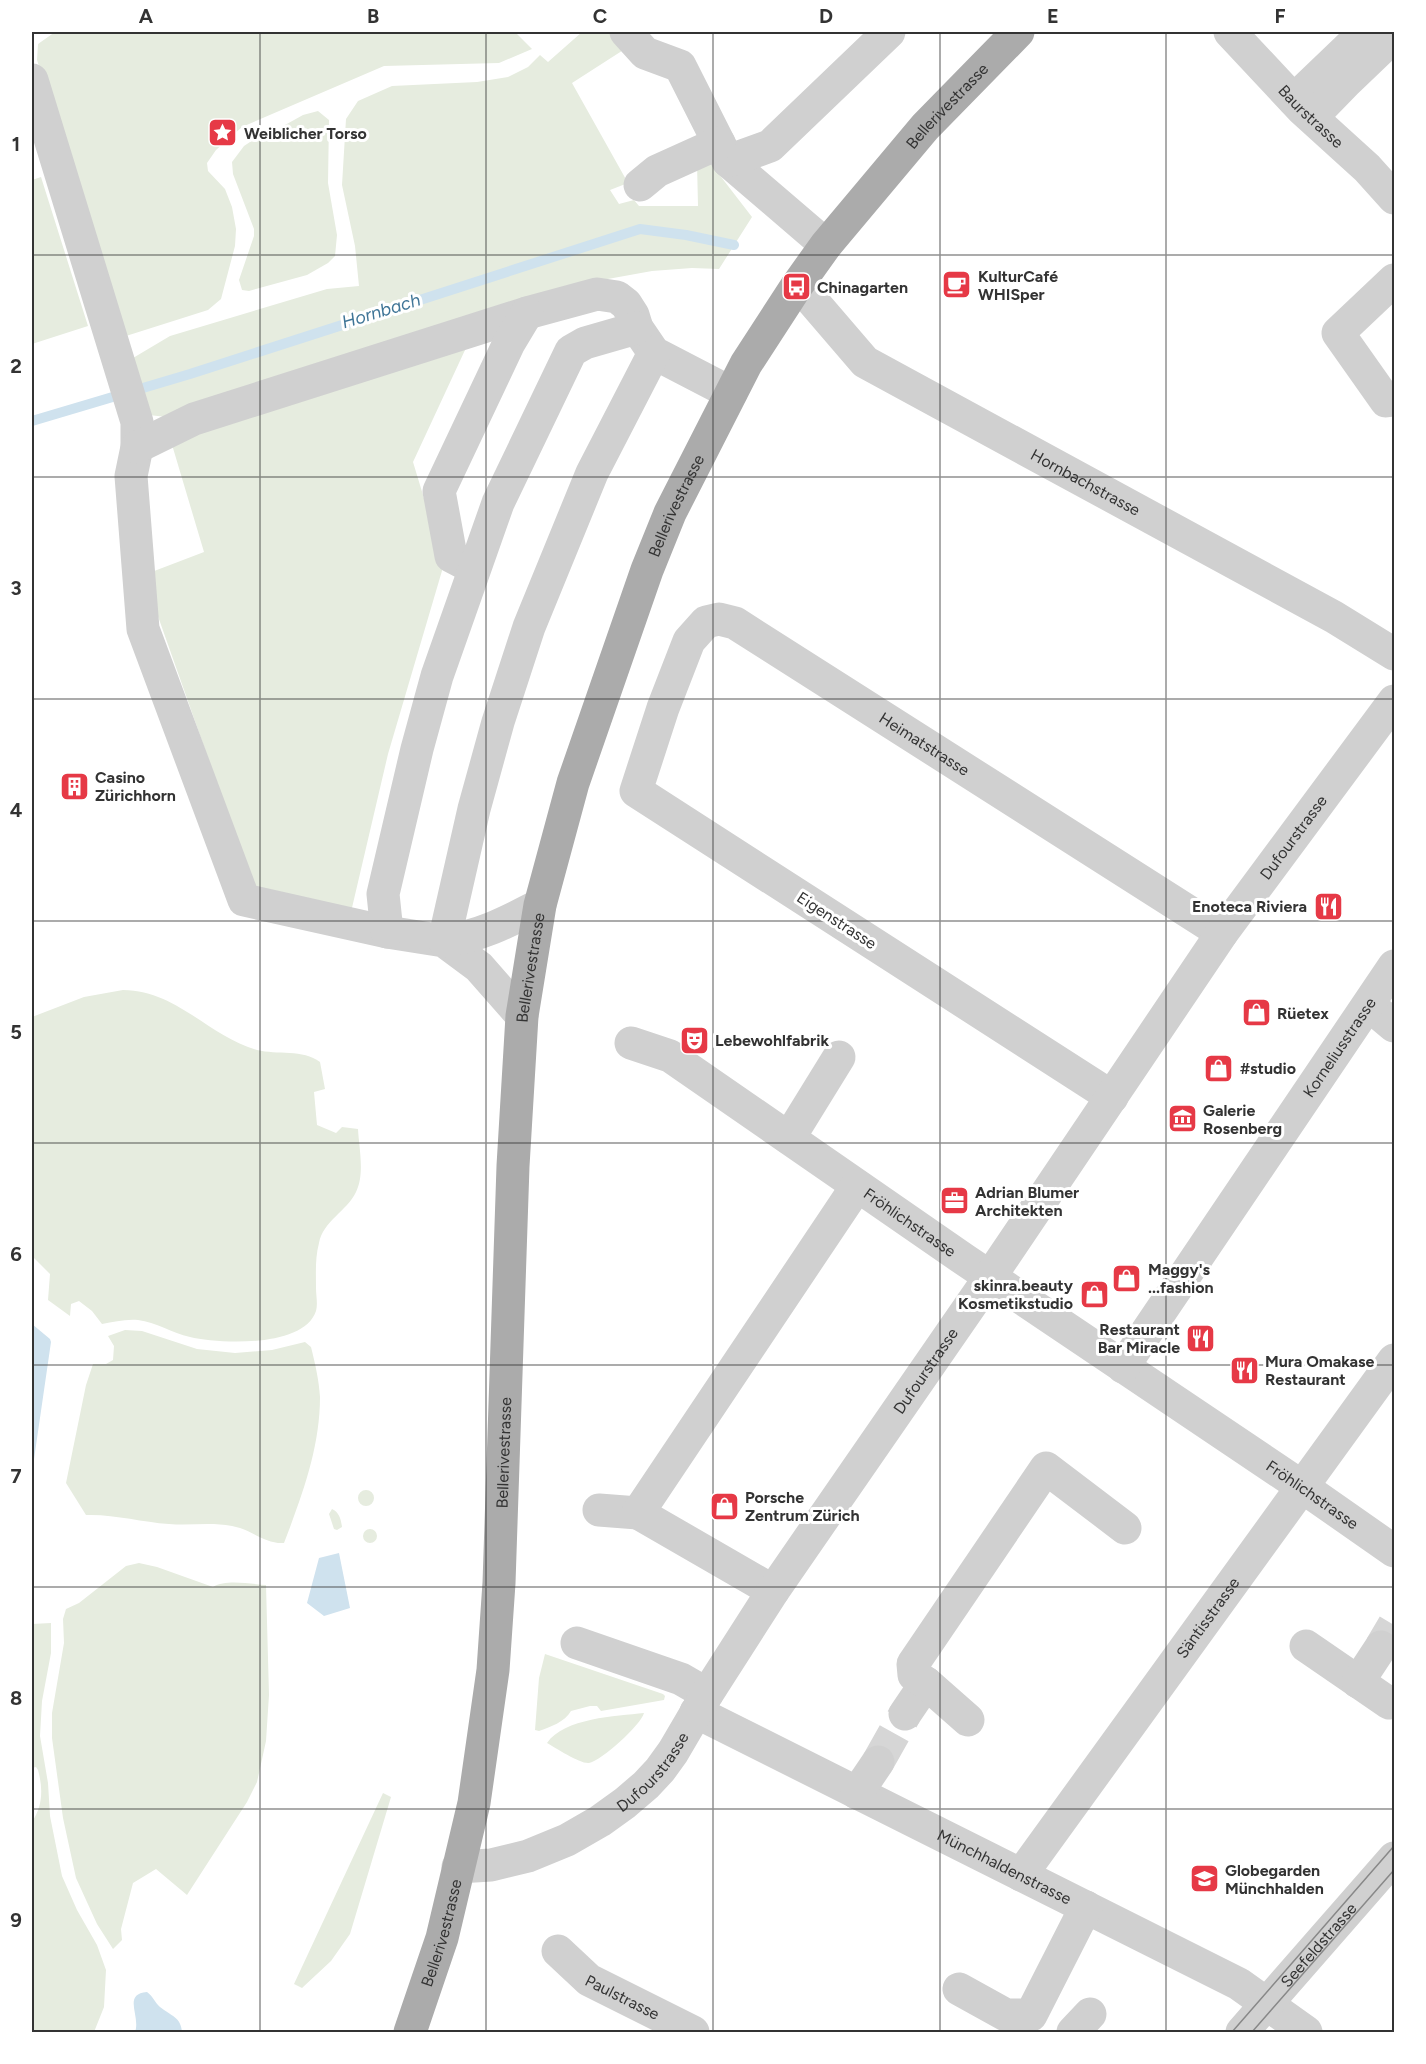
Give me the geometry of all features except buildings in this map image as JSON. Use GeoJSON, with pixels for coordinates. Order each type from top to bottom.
{"type":"FeatureCollection","features":[{"type":"Feature","properties":{"kind":"main road","name":"Bellerivestrasse"},"geometry":{"type":"LineString","coordinates":[[410,2032],[442,1938],[474,1803],[493,1670],[499,1582],[513,1166],[522,1016],[540,905],[573,783],[647,570],[670,513],[746,364],[798,284],[826,246],[925,127],[1018,32]]}},
{"type":"Feature","properties":{"kind":"street"},"geometry":{"type":"LineString","coordinates":[[626,32],[645,53],[680,66],[723,152],[826,246]]}},
{"type":"Feature","properties":{"kind":"street"},"geometry":{"type":"LineString","coordinates":[[640,185],[657,171],[723,152],[770,146],[889,32]]}},
{"type":"Feature","properties":{"kind":"street","name":"Baurstrasse"},"geometry":{"type":"LineString","coordinates":[[1230,32],[1395,198]]}},
{"type":"Feature","properties":{"kind":"street"},"geometry":{"type":"LineString","coordinates":[[1310,115],[1365,32]]}},
{"type":"Feature","properties":{"kind":"street"},"geometry":{"type":"LineString","coordinates":[[1310,115],[1395,36]]}},
{"type":"Feature","properties":{"kind":"street"},"geometry":{"type":"LineString","coordinates":[[32,80],[119,360],[137,435],[131,476],[143,629],[244,900],[387,932],[444,942],[489,931],[540,905]]}},
{"type":"Feature","properties":{"kind":"street"},"geometry":{"type":"LineString","coordinates":[[1310,115],[1367,91]]}},
{"type":"Feature","properties":{"kind":"street"},"geometry":{"type":"LineString","coordinates":[[1395,280],[1338,333],[1386,401],[1395,400]]}},
{"type":"Feature","properties":{"kind":"street","name":"Hornbachstrasse"},"geometry":{"type":"LineString","coordinates":[[798,284],[865,362],[1342,622],[1395,654]]}},
{"type":"Feature","properties":{"kind":"street"},"geometry":{"type":"LineString","coordinates":[[137,435],[527,313],[597,294],[617,297],[626,304],[633,315],[645,341],[529,627],[483,776],[444,942]]}},
{"type":"Feature","properties":{"kind":"street"},"geometry":{"type":"LineString","coordinates":[[474,568],[451,556],[439,491],[509,343],[527,313]]}},
{"type":"Feature","properties":{"kind":"street"},"geometry":{"type":"LineString","coordinates":[[387,932],[383,894],[417,749],[437,676],[498,503],[571,351],[585,343],[645,341],[731,393]]}},
{"type":"Feature","properties":{"kind":"street","name":"Heimatstrasse"},"geometry":{"type":"LineString","coordinates":[[663,708],[689,641],[706,622],[719,619],[735,623],[1222,933]]}},
{"type":"Feature","properties":{"kind":"street","name":"Dufourstrasse"},"geometry":{"type":"LineString","coordinates":[[458,1867],[491,1865],[528,1856],[567,1840],[600,1821],[646,1785],[660,1770],[773,1591],[990,1277],[1222,933],[1395,701]]}},
{"type":"Feature","properties":{"kind":"street","name":"Eigenstrasse"},"geometry":{"type":"LineString","coordinates":[[663,708],[636,791],[1112,1097]]}},
{"type":"Feature","properties":{"kind":"street"},"geometry":{"type":"LineString","coordinates":[[444,942],[479,967],[522,1016]]}},
{"type":"Feature","properties":{"kind":"street","name":"Korneliusstrasse"},"geometry":{"type":"LineString","coordinates":[[1123,1367],[1395,966]]}},
{"type":"Feature","properties":{"kind":"street"},"geometry":{"type":"LineString","coordinates":[[1369,1005],[1395,1026]]}},
{"type":"Feature","properties":{"kind":"street","name":"Fröhlichstrasse"},"geometry":{"type":"LineString","coordinates":[[630,1043],[670,1056],[990,1277],[1395,1551]]}},
{"type":"Feature","properties":{"kind":"street"},"geometry":{"type":"LineString","coordinates":[[789,1138],[838,1057]]}},
{"type":"Feature","properties":{"kind":"street"},"geometry":{"type":"LineString","coordinates":[[638,1513],[858,1186]]}},
{"type":"Feature","properties":{"kind":"street","name":"Säntisstrasse"},"geometry":{"type":"LineString","coordinates":[[1021,1875],[1301,1486],[1395,1360]]}},
{"type":"Feature","properties":{"kind":"street"},"geometry":{"type":"LineString","coordinates":[[968,1720],[926,1683],[914,1676],[913,1664],[1046,1468],[1125,1528]]}},
{"type":"Feature","properties":{"kind":"street"},"geometry":{"type":"LineString","coordinates":[[599,1510],[638,1513],[773,1591]]}},
{"type":"Feature","properties":{"kind":"street","name":"Münchhaldenstrasse"},"geometry":{"type":"LineString","coordinates":[[577,1643],[681,1679],[702,1703],[857,1793],[1239,1984],[1306,2032]]}},
{"type":"Feature","properties":{"kind":"street"},"geometry":{"type":"LineString","coordinates":[[1306,1646],[1389,1703]]}},
{"type":"Feature","properties":{"kind":"street"},"geometry":{"type":"LineString","coordinates":[[1358,1682],[1381,1647]]}},
{"type":"Feature","properties":{"kind":"street"},"geometry":{"type":"LineString","coordinates":[[905,1714],[926,1683]]}},
{"type":"Feature","properties":{"kind":"street"},"geometry":{"type":"LineString","coordinates":[[857,1793],[878,1762]]}},
{"type":"Feature","properties":{"kind":"street","name":"Seefeldstrasse"},"geometry":{"type":"LineString","coordinates":[[1242,2032],[1395,1858]]}},
{"type":"Feature","properties":{"kind":"street"},"geometry":{"type":"LineString","coordinates":[[960,1989],[1006,2015],[1031,2015],[1086,1907]]}},
{"type":"Feature","properties":{"kind":"street","name":"Paulstrasse"},"geometry":{"type":"LineString","coordinates":[[558,1951],[589,1980],[693,2032]]}},
{"type":"Feature","properties":{"kind":"shaded area"},"geometry":{"type":"Polygon","coordinates":[[[55,32],[515,32],[532,49],[499,63],[384,66],[242,127],[216,150],[207,163],[208,171],[225,189],[232,207],[236,229],[235,246],[221,299],[208,310],[126,336],[37,60],[38,44],[55,32]]]}},
{"type":"Feature","properties":{"kind":"shaded area"},"geometry":{"type":"Polygon","coordinates":[[[582,32],[616,32],[628,47],[572,83],[628,183],[610,190],[619,204],[634,200],[639,206],[698,206],[697,163],[708,160],[752,217],[719,269],[692,268],[652,271],[569,286],[175,418],[149,415],[133,358],[170,336],[327,289],[359,286],[355,246],[342,185],[346,119],[358,101],[392,86],[477,82],[508,77],[528,67],[540,55],[548,62],[582,32]]]}},
{"type":"Feature","properties":{"kind":"shaded area"},"geometry":{"type":"Polygon","coordinates":[[[318,111],[329,120],[328,183],[337,235],[335,256],[328,263],[307,275],[249,291],[242,290],[239,280],[254,236],[254,229],[233,174],[232,162],[244,146],[262,134],[276,130],[303,115],[318,111]]]}},
{"type":"Feature","properties":{"kind":"shaded area"},"geometry":{"type":"Polygon","coordinates":[[[41,177],[88,326],[32,344],[32,180],[41,177]]]}},
{"type":"Feature","properties":{"kind":"shaded area"},"geometry":{"type":"Polygon","coordinates":[[[472,335],[413,462],[444,564],[388,754],[351,912],[254,888],[154,605],[149,573],[204,552],[170,438],[472,335]]]}},
{"type":"Feature","properties":{"kind":"shaded area"},"geometry":{"type":"Polygon","coordinates":[[[123,990],[143,992],[160,998],[223,1035],[257,1050],[306,1055],[320,1062],[325,1089],[314,1092],[317,1125],[336,1133],[342,1127],[358,1129],[361,1161],[359,1185],[352,1199],[321,1235],[316,1260],[316,1311],[308,1323],[295,1332],[279,1337],[239,1342],[203,1339],[138,1320],[102,1324],[92,1311],[79,1301],[71,1304],[70,1316],[48,1300],[50,1274],[32,1256],[32,1017],[84,997],[123,990]]]}},
{"type":"Feature","properties":{"kind":"shaded area"},"geometry":{"type":"Polygon","coordinates":[[[125,1330],[142,1331],[197,1349],[235,1353],[272,1350],[305,1342],[311,1347],[320,1397],[317,1435],[303,1490],[284,1543],[267,1540],[231,1526],[169,1524],[86,1515],[66,1483],[86,1385],[93,1364],[106,1364],[113,1360],[114,1346],[108,1336],[125,1330]]]}},
{"type":"Feature","properties":{"kind":"shaded area"},"geometry":{"type":"Polygon","coordinates":[[[366,1490],[374,1498],[366,1506],[358,1498],[366,1490]]]}},
{"type":"Feature","properties":{"kind":"shaded area"},"geometry":{"type":"Polygon","coordinates":[[[332,1509],[341,1521],[342,1527],[337,1530],[334,1529],[329,1514],[332,1509]]]}},
{"type":"Feature","properties":{"kind":"shaded area"},"geometry":{"type":"Polygon","coordinates":[[[367,1529],[373,1529],[377,1536],[373,1543],[367,1543],[363,1539],[363,1533],[367,1529]]]}},
{"type":"Feature","properties":{"kind":"shaded area"},"geometry":{"type":"Polygon","coordinates":[[[139,1563],[213,1587],[231,1583],[266,1585],[269,1695],[266,1741],[257,1782],[247,1802],[187,1895],[156,1869],[133,1883],[121,1929],[122,1940],[113,1949],[97,1924],[76,1878],[63,1818],[52,1738],[52,1713],[64,1643],[63,1619],[66,1609],[79,1603],[126,1566],[139,1563]]]}},
{"type":"Feature","properties":{"kind":"shaded area"},"geometry":{"type":"Polygon","coordinates":[[[51,1623],[51,1653],[42,1701],[40,1736],[48,1783],[50,1816],[62,1876],[77,1910],[97,1945],[106,1970],[104,2007],[94,2032],[32,2032],[32,1822],[40,1803],[41,1783],[38,1770],[36,1767],[32,1768],[32,1624],[51,1623]]]}},
{"type":"Feature","properties":{"kind":"shaded area"},"geometry":{"type":"Polygon","coordinates":[[[545,1654],[663,1694],[664,1700],[601,1711],[597,1706],[590,1706],[571,1711],[552,1726],[539,1731],[535,1730],[539,1678],[545,1654]]]}},
{"type":"Feature","properties":{"kind":"shaded area"},"geometry":{"type":"Polygon","coordinates":[[[644,1713],[636,1726],[620,1742],[589,1763],[574,1758],[547,1743],[565,1728],[578,1723],[605,1717],[644,1713]]]}},
{"type":"Feature","properties":{"kind":"shaded area"},"geometry":{"type":"Polygon","coordinates":[[[383,1793],[391,1797],[350,1934],[331,1961],[302,1988],[294,1984],[383,1793]]]}},
{"type":"Feature","properties":{"kind":"water"},"geometry":{"type":"Polygon","coordinates":[[[32,1324],[51,1342],[32,1473],[32,1324]]]}},
{"type":"Feature","properties":{"kind":"water"},"geometry":{"type":"Polygon","coordinates":[[[339,1553],[350,1608],[324,1616],[307,1603],[319,1558],[339,1553]]]}},
{"type":"Feature","properties":{"kind":"water"},"geometry":{"type":"Polygon","coordinates":[[[147,1992],[160,2007],[178,2020],[182,2032],[135,2032],[135,1997],[147,1992]]]}},
{"type":"Feature","properties":{"kind":"waterway","name":"Hornbach"},"geometry":{"type":"LineString","coordinates":[[32,421],[190,374],[640,229],[686,235],[734,245]]}},
{"type":"Feature","properties":{"kind":"tunnel"},"geometry":{"type":"LineString","coordinates":[[1381,1647],[1394,1625]]}},
{"type":"Feature","properties":{"kind":"tunnel"},"geometry":{"type":"LineString","coordinates":[[878,1762],[905,1714]]}},
{"type":"Feature","properties":{"kind":"tram line"},"geometry":{"type":"LineString","coordinates":[[1232,2032],[1394,1846]]}},
{"type":"Feature","properties":{"kind":"tram line"},"geometry":{"type":"LineString","coordinates":[[1252,2032],[1394,1870]]}},
{"type":"Feature","properties":{"kind":"place","name":"Weiblicher Torso"},"geometry":{"type":"Point","coordinates":[223,133]}},
{"type":"Feature","properties":{"kind":"place","name":"KulturCafé WHISper"},"geometry":{"type":"Point","coordinates":[957,285]}},
{"type":"Feature","properties":{"kind":"place","name":"Chinagarten"},"geometry":{"type":"Point","coordinates":[796,287]}},
{"type":"Feature","properties":{"kind":"place","name":"Casino Zürichhorn"},"geometry":{"type":"Point","coordinates":[74,786]}},
{"type":"Feature","properties":{"kind":"place","name":"Enoteca Riviera"},"geometry":{"type":"Point","coordinates":[1328,906]}},
{"type":"Feature","properties":{"kind":"place","name":"Rüetex"},"geometry":{"type":"Point","coordinates":[1256,1013]}},
{"type":"Feature","properties":{"kind":"place","name":"Lebewohlfabrik"},"geometry":{"type":"Point","coordinates":[694,1040]}},
{"type":"Feature","properties":{"kind":"place","name":"#studio"},"geometry":{"type":"Point","coordinates":[1219,1068]}},
{"type":"Feature","properties":{"kind":"place","name":"Galerie Rosenberg"},"geometry":{"type":"Point","coordinates":[1182,1119]}},
{"type":"Feature","properties":{"kind":"place","name":"Adrian Blumer Architekten"},"geometry":{"type":"Point","coordinates":[954,1201]}},
{"type":"Feature","properties":{"kind":"place","name":"Maggy's ...fashion"},"geometry":{"type":"Point","coordinates":[1127,1278]}},
{"type":"Feature","properties":{"kind":"place","name":"skinra.beauty Kosmetikstudio"},"geometry":{"type":"Point","coordinates":[1094,1294]}},
{"type":"Feature","properties":{"kind":"place","name":"Restaurant Bar Miracle"},"geometry":{"type":"Point","coordinates":[1201,1338]}},
{"type":"Feature","properties":{"kind":"place","name":"Mura Omakase Restaurant"},"geometry":{"type":"Point","coordinates":[1244,1370]}},
{"type":"Feature","properties":{"kind":"place","name":"Porsche Zentrum Zürich"},"geometry":{"type":"Point","coordinates":[724,1506]}},
{"type":"Feature","properties":{"kind":"place","name":"Globegarden Münchhalden"},"geometry":{"type":"Point","coordinates":[1204,1879]}}]}
